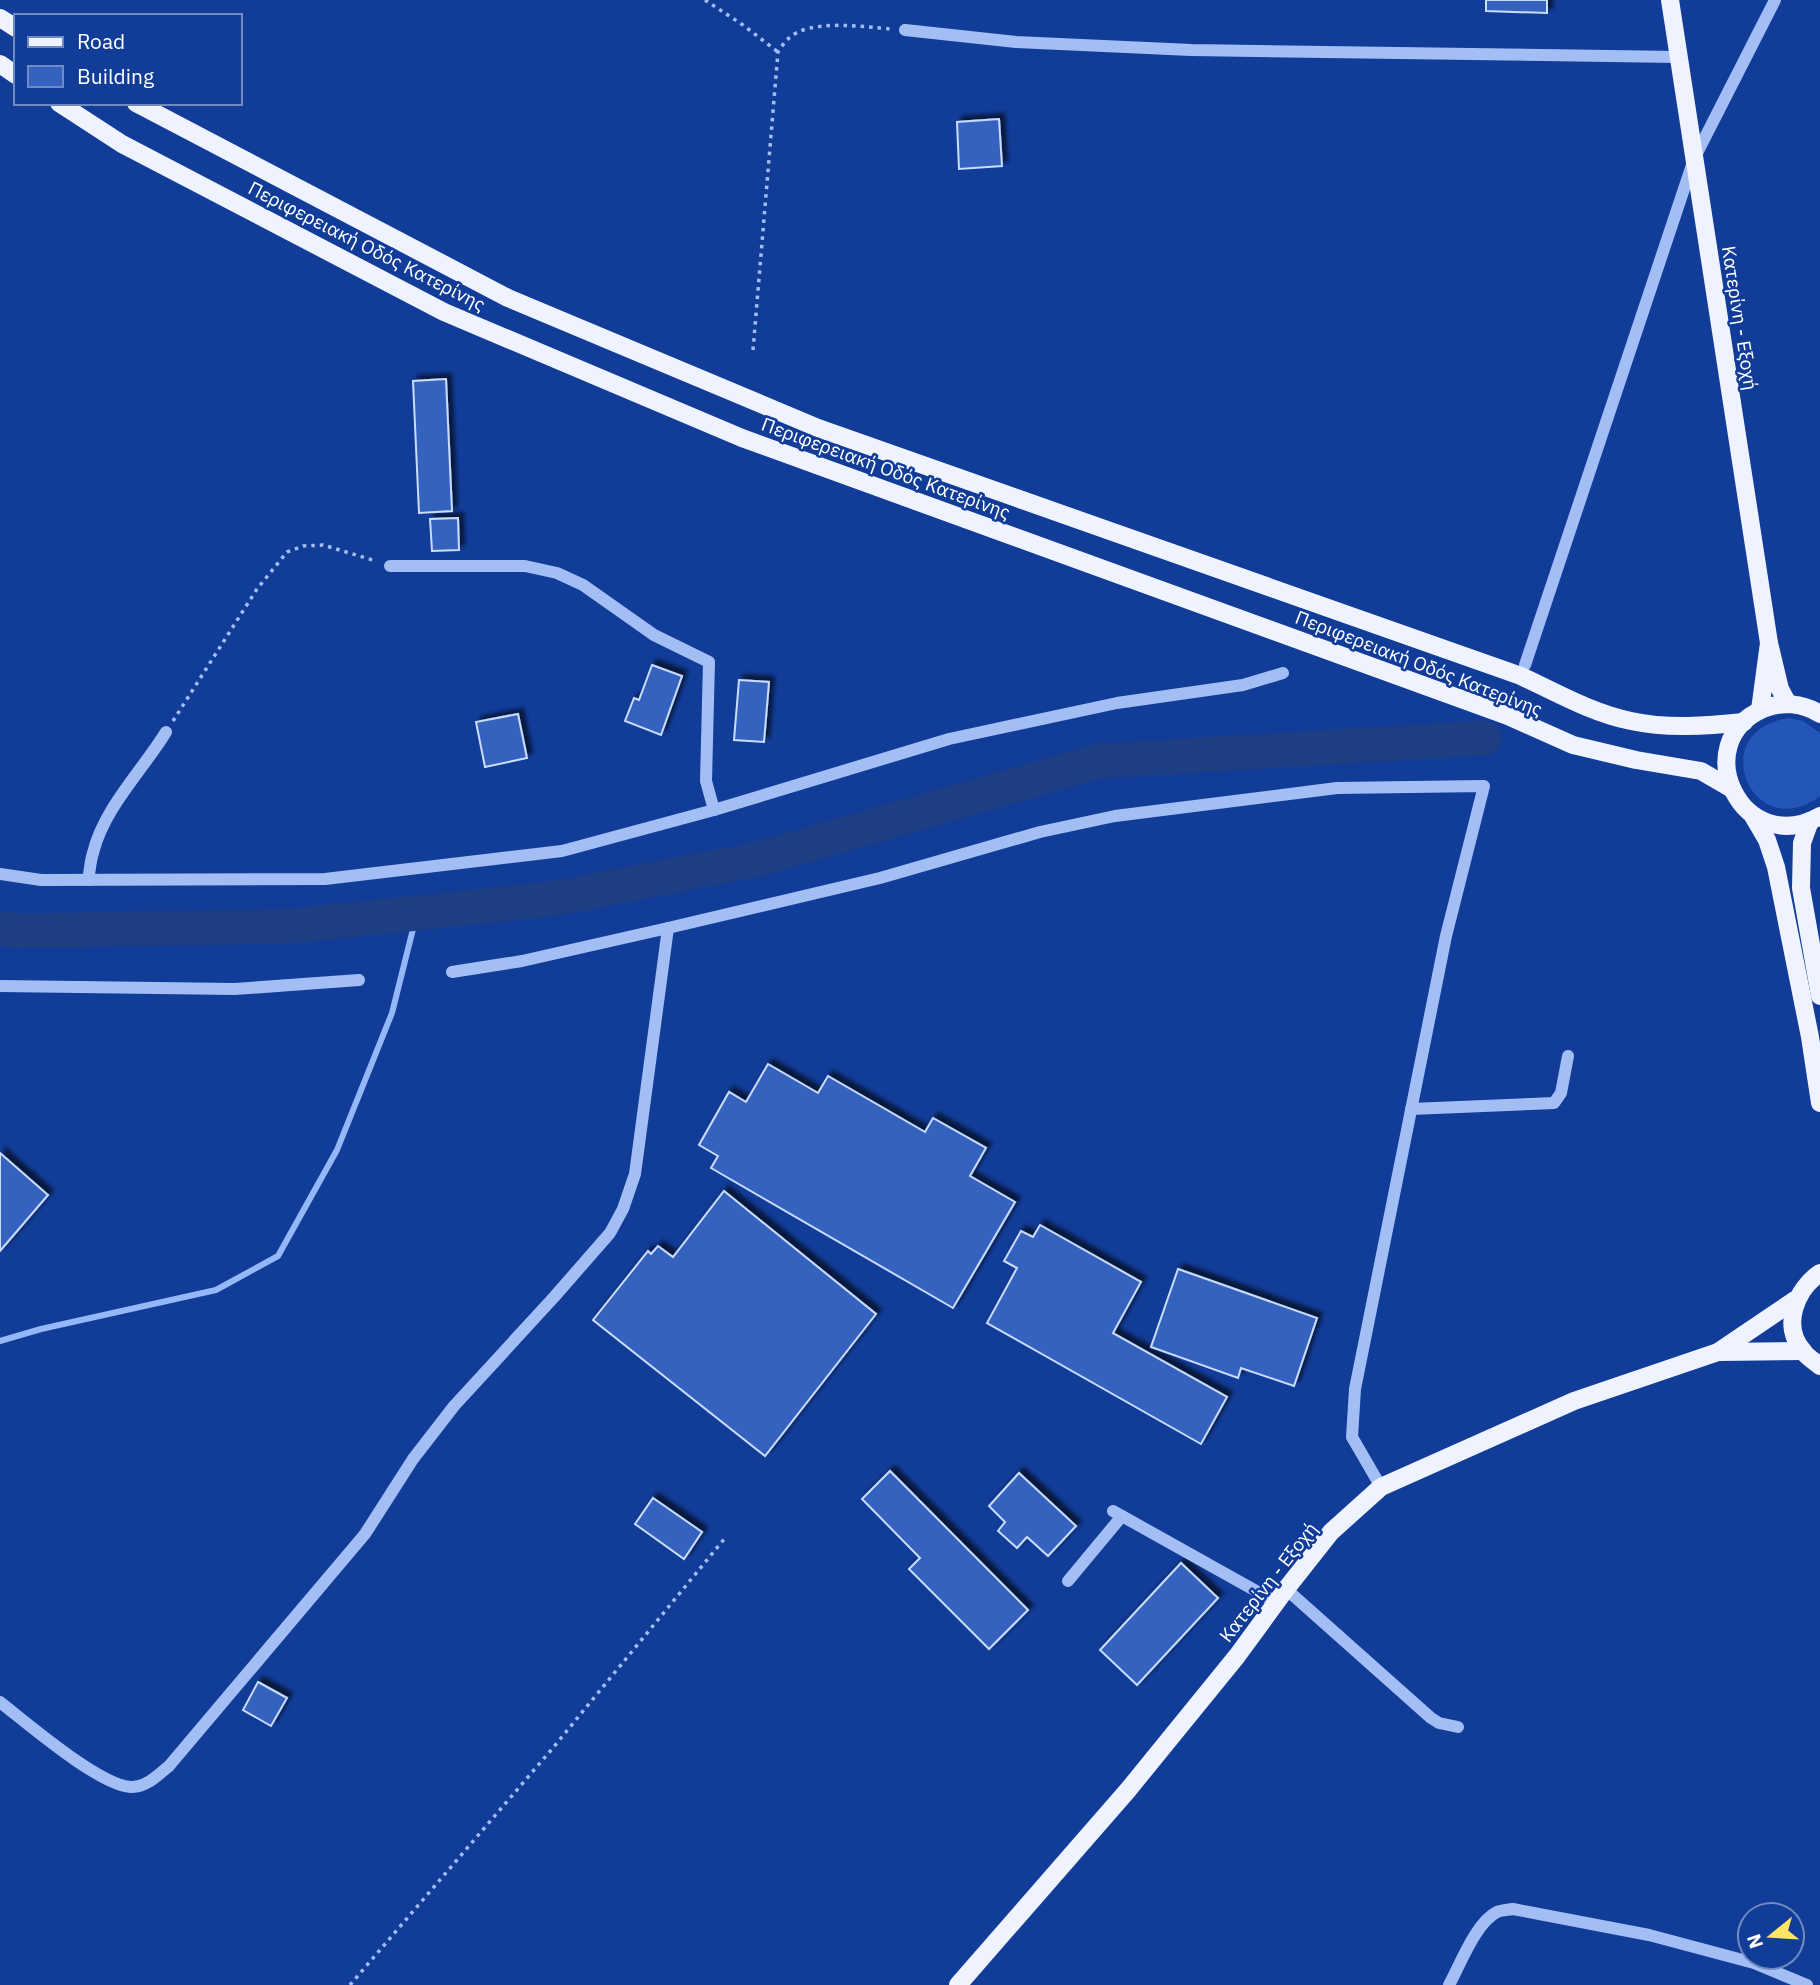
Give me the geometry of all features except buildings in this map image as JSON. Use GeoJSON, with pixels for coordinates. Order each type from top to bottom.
{"type":"FeatureCollection","features":[{"type":"Feature","properties":{"kind":"main road","name":"Κατερίνη - Εξοχή"},"geometry":{"type":"LineString","coordinates":[[1670,0],[1769,643],[1780,689],[1788,704]]}},
{"type":"Feature","properties":{"kind":"main road","name":"Περιφερειακή Οδός Κατερίνης"},"geometry":{"type":"LineString","coordinates":[[62,105],[122,144],[444,312],[742,438],[1508,716],[1573,745],[1636,760],[1701,771],[1732,789]]}},
{"type":"Feature","properties":{"kind":"main road","name":"Περιφερειακή Οδός Κατερίνης"},"geometry":{"type":"LineString","coordinates":[[140,105],[508,298],[818,428],[1521,676],[1603,713],[1631,721],[1669,725],[1707,726],[1744,722]]}},
{"type":"Feature","properties":{"kind":"main road","name":"Κατερίνη - Εξοχή"},"geometry":{"type":"LineString","coordinates":[[1760,710],[1769,643]]}},
{"type":"Feature","properties":{"kind":"main road"},"geometry":{"type":"LineString","coordinates":[[1815,819],[1781,826],[1754,816],[1739,803],[1732,789],[1727,776],[1727,756],[1732,738],[1744,722],[1760,710],[1788,704],[1820,714]]}},
{"type":"Feature","properties":{"kind":"main road"},"geometry":{"type":"LineString","coordinates":[[1754,816],[1767,840],[1776,867],[1810,1037],[1820,1103]]}},
{"type":"Feature","properties":{"kind":"main road"},"geometry":{"type":"LineString","coordinates":[[1815,819],[1802,843],[1801,888],[1820,996]]}},
{"type":"Feature","properties":{"kind":"main road","name":"Κατερίνη - Εξοχή"},"geometry":{"type":"LineString","coordinates":[[958,1985],[1128,1790],[1237,1656],[1331,1532],[1381,1487],[1574,1401],[1718,1352],[1795,1300],[1808,1281],[1820,1273]]}},
{"type":"Feature","properties":{"kind":"main road"},"geometry":{"type":"LineString","coordinates":[[1795,1300],[1792,1322],[1796,1340],[1802,1351],[1820,1366]]}},
{"type":"Feature","properties":{"kind":"main road","name":"Κατερίνη - Εξοχή"},"geometry":{"type":"LineString","coordinates":[[1718,1352],[1802,1351]]}},
{"type":"Feature","properties":{"kind":"street"},"geometry":{"type":"LineString","coordinates":[[1525,665],[1694,159],[1775,0]]}},
{"type":"Feature","properties":{"kind":"street"},"geometry":{"type":"LineString","coordinates":[[905,30],[1016,41],[1191,50],[1678,57]]}},
{"type":"Feature","properties":{"kind":"street"},"geometry":{"type":"LineString","coordinates":[[390,566],[525,566],[557,573],[583,585],[654,635],[709,662],[706,781],[714,810]]}},
{"type":"Feature","properties":{"kind":"street"},"geometry":{"type":"LineString","coordinates":[[0,874],[41,880],[325,879],[562,851],[714,810],[949,739],[1117,703],[1244,685],[1283,673]]}},
{"type":"Feature","properties":{"kind":"street"},"geometry":{"type":"LineString","coordinates":[[88,880],[93,852],[101,831],[166,732]]}},
{"type":"Feature","properties":{"kind":"street"},"geometry":{"type":"LineString","coordinates":[[452,972],[522,961],[668,928],[880,877],[1041,832],[1115,816],[1337,788],[1485,786],[1446,936],[1355,1389],[1352,1437],[1381,1487]]}},
{"type":"Feature","properties":{"kind":"street"},"geometry":{"type":"LineString","coordinates":[[0,1702],[74,1760],[130,1788],[152,1781],[169,1766],[365,1534],[413,1459],[454,1406],[610,1233],[623,1209],[635,1174],[668,928]]}},
{"type":"Feature","properties":{"kind":"street"},"geometry":{"type":"LineString","coordinates":[[0,986],[235,989],[359,980]]}},
{"type":"Feature","properties":{"kind":"street"},"geometry":{"type":"LineString","coordinates":[[1411,1109],[1554,1103],[1561,1093],[1568,1056]]}},
{"type":"Feature","properties":{"kind":"street"},"geometry":{"type":"LineString","coordinates":[[1068,1581],[1118,1514],[1281,1595],[1430,1718],[1458,1727]]}},
{"type":"Feature","properties":{"kind":"street"},"geometry":{"type":"LineString","coordinates":[[1449,1985],[1487,1920],[1498,1911],[1513,1909],[1649,1936],[1754,1963],[1807,1985]]}},
{"type":"Feature","properties":{"kind":"path"},"geometry":{"type":"LineString","coordinates":[[705,0],[744,25],[778,52]]}},
{"type":"Feature","properties":{"kind":"path"},"geometry":{"type":"LineString","coordinates":[[753,350],[778,52],[789,37],[806,29],[825,25],[905,30]]}},
{"type":"Feature","properties":{"kind":"path"},"geometry":{"type":"LineString","coordinates":[[166,732],[257,589],[286,552],[303,546],[323,545],[390,566]]}},
{"type":"Feature","properties":{"kind":"path"},"geometry":{"type":"LineString","coordinates":[[350,1985],[552,1749],[725,1538]]}},
{"type":"Feature","properties":{"kind":"shaded area"},"geometry":{"type":"Polygon","coordinates":[[[1789,718],[1803,721],[1820,733],[1820,796],[1796,808],[1774,807],[1758,797],[1747,781],[1743,761],[1748,742],[1763,727],[1789,718]]]}},
{"type":"Feature","properties":{"kind":"waterway"},"geometry":{"type":"LineString","coordinates":[[0,929],[21,931],[292,926],[552,899],[759,859],[1099,761],[1484,738]]}},
{"type":"Feature","properties":{"kind":"waterway"},"geometry":{"type":"LineString","coordinates":[[0,1341],[41,1329],[216,1290],[278,1256],[337,1150],[392,1013],[417,913]]}}]}
